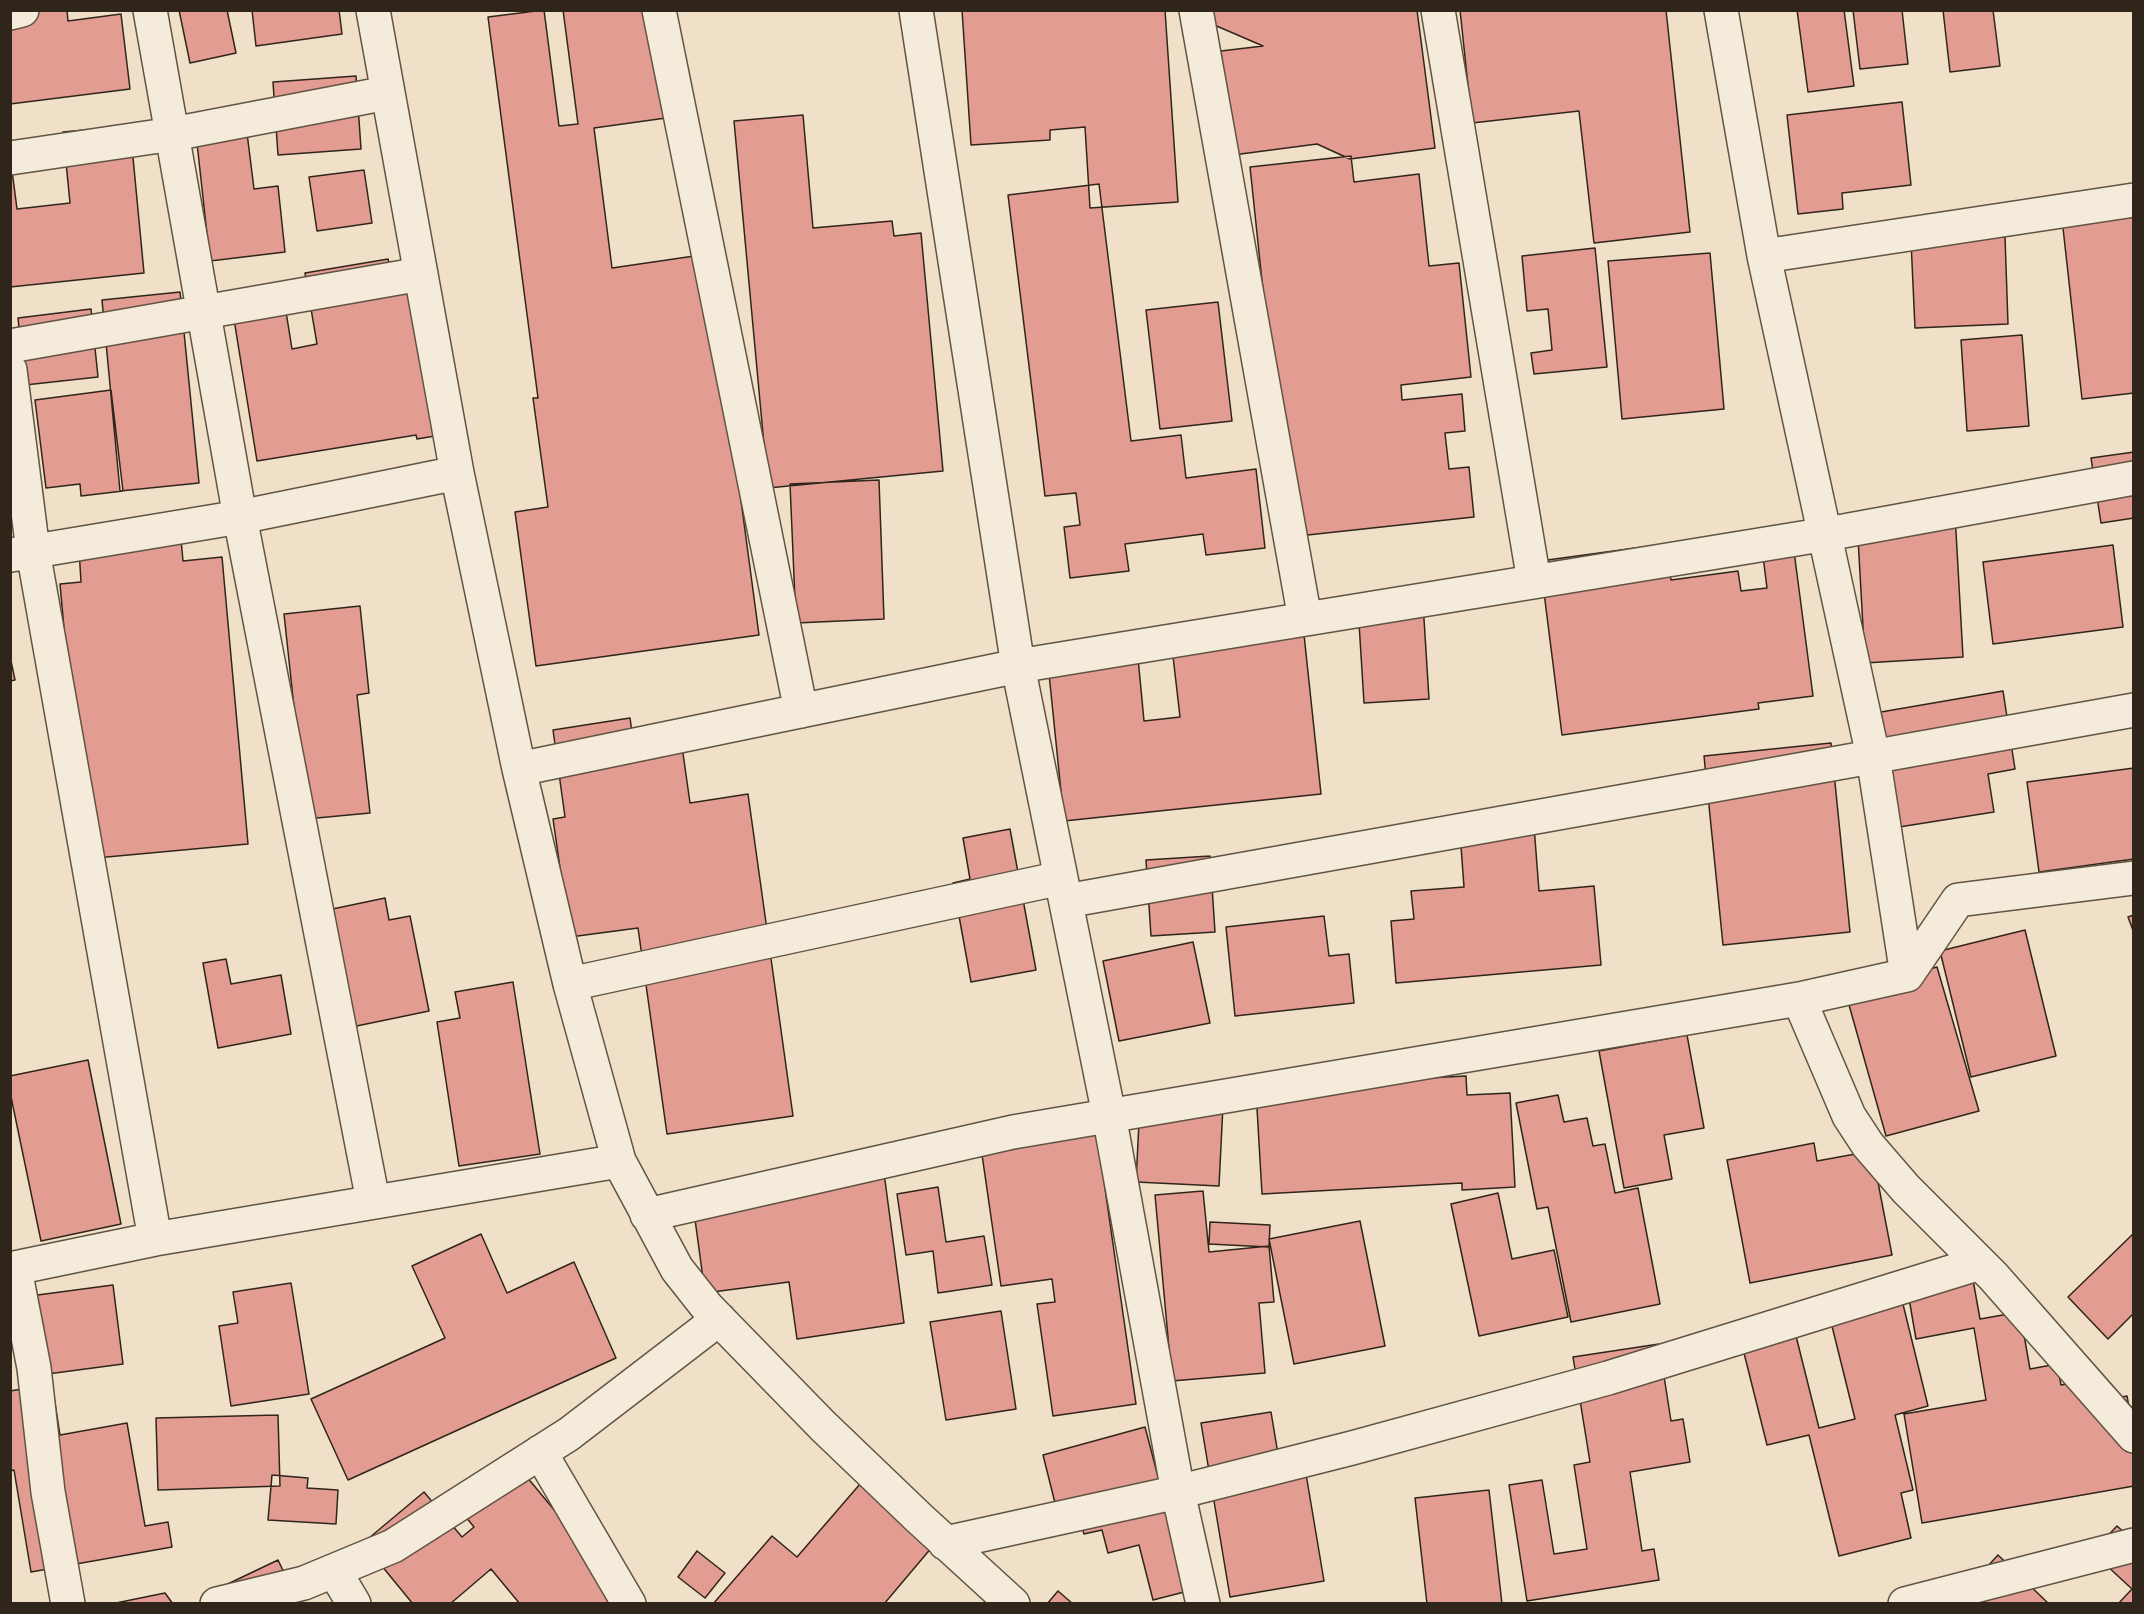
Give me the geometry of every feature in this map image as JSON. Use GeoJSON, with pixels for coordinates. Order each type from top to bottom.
{"type":"FeatureCollection","features":[{"type":"Feature","properties":{"kind":"street"},"geometry":{"type":"LineString","coordinates":[[10,13],[22,10]]}},
{"type":"Feature","properties":{"kind":"street"},"geometry":{"type":"LineString","coordinates":[[150,10],[240,517],[373,1201]]}},
{"type":"Feature","properties":{"kind":"street"},"geometry":{"type":"LineString","coordinates":[[373,10],[458,473],[519,769],[570,984],[619,1161],[677,1269],[719,1319],[823,1426],[945,1543],[1013,1604]]}},
{"type":"Feature","properties":{"kind":"street"},"geometry":{"type":"LineString","coordinates":[[659,10],[801,711]]}},
{"type":"Feature","properties":{"kind":"street"},"geometry":{"type":"LineString","coordinates":[[916,10],[1018,666],[1110,1115],[1178,1492],[1203,1604]]}},
{"type":"Feature","properties":{"kind":"street"},"geometry":{"type":"LineString","coordinates":[[1196,10],[1305,619]]}},
{"type":"Feature","properties":{"kind":"street"},"geometry":{"type":"LineString","coordinates":[[1438,10],[1534,581]]}},
{"type":"Feature","properties":{"kind":"street"},"geometry":{"type":"LineString","coordinates":[[1721,10],[1764,256],[1827,534],[1873,756],[1907,975]]}},
{"type":"Feature","properties":{"kind":"street"},"geometry":{"type":"LineString","coordinates":[[10,158],[173,134],[387,93]]}},
{"type":"Feature","properties":{"kind":"street"},"geometry":{"type":"LineString","coordinates":[[1764,256],[2133,200]]}},
{"type":"Feature","properties":{"kind":"street"},"geometry":{"type":"LineString","coordinates":[[10,346],[421,274]]}},
{"type":"Feature","properties":{"kind":"street"},"geometry":{"type":"LineString","coordinates":[[10,370],[22,553],[155,1239]]}},
{"type":"Feature","properties":{"kind":"street"},"geometry":{"type":"LineString","coordinates":[[22,553],[240,517],[458,473]]}},
{"type":"Feature","properties":{"kind":"street"},"geometry":{"type":"LineString","coordinates":[[519,769],[1018,666],[1827,534],[2133,478]]}},
{"type":"Feature","properties":{"kind":"street"},"geometry":{"type":"LineString","coordinates":[[570,984],[1063,889],[1873,756],[2133,710]]}},
{"type":"Feature","properties":{"kind":"street"},"geometry":{"type":"LineString","coordinates":[[647,1215],[1012,1132],[1799,999],[1907,975],[1958,900],[2133,878]]}},
{"type":"Feature","properties":{"kind":"street"},"geometry":{"type":"LineString","coordinates":[[1799,999],[1827,1069],[1854,1126],[1891,1173],[1980,1263],[2133,1436]]}},
{"type":"Feature","properties":{"kind":"street"},"geometry":{"type":"LineString","coordinates":[[68,1604],[48,1491],[34,1368],[13,1269],[155,1239],[619,1161]]}},
{"type":"Feature","properties":{"kind":"street"},"geometry":{"type":"LineString","coordinates":[[945,1543],[1178,1492],[1608,1378],[1980,1263]]}},
{"type":"Feature","properties":{"kind":"street"},"geometry":{"type":"LineString","coordinates":[[217,1604],[304,1583],[393,1546],[540,1452],[719,1319]]}},
{"type":"Feature","properties":{"kind":"street"},"geometry":{"type":"LineString","coordinates":[[540,1452],[629,1604]]}},
{"type":"Feature","properties":{"kind":"street"},"geometry":{"type":"LineString","coordinates":[[1905,1604],[2133,1545]]}},
{"type":"Feature","properties":{"kind":"street"},"geometry":{"type":"LineString","coordinates":[[335,1572],[354,1604]]}},
{"type":"Feature","properties":{"kind":"building"},"geometry":{"type":"Polygon","coordinates":[[[67,10],[68,21],[121,14],[130,89],[10,104],[10,11],[67,10]]]}},
{"type":"Feature","properties":{"kind":"building"},"geometry":{"type":"Polygon","coordinates":[[[179,10],[227,10],[236,53],[190,63],[179,10]]]}},
{"type":"Feature","properties":{"kind":"building"},"geometry":{"type":"Polygon","coordinates":[[[252,10],[339,10],[342,34],[256,46],[252,10]]]}},
{"type":"Feature","properties":{"kind":"building"},"geometry":{"type":"Polygon","coordinates":[[[544,10],[559,126],[578,124],[563,10],[652,10],[666,118],[594,128],[612,268],[708,254],[759,635],[536,666],[515,512],[548,507],[533,398],[538,398],[488,17],[544,10]]]}},
{"type":"Feature","properties":{"kind":"building"},"geometry":{"type":"Polygon","coordinates":[[[962,10],[1165,10],[1178,202],[1090,208],[1085,127],[1050,130],[1050,140],[971,145],[962,10]]]}},
{"type":"Feature","properties":{"kind":"building"},"geometry":{"type":"Polygon","coordinates":[[[1211,10],[1417,10],[1435,148],[1350,159],[1317,144],[1233,155],[1221,51],[1263,46],[1212,24],[1211,10]]]}},
{"type":"Feature","properties":{"kind":"building"},"geometry":{"type":"Polygon","coordinates":[[[1460,10],[1666,10],[1690,232],[1594,243],[1579,111],[1472,123],[1460,10]]]}},
{"type":"Feature","properties":{"kind":"building"},"geometry":{"type":"Polygon","coordinates":[[[1797,10],[1844,10],[1854,86],[1808,92],[1797,10]]]}},
{"type":"Feature","properties":{"kind":"building"},"geometry":{"type":"Polygon","coordinates":[[[1853,10],[1902,10],[1908,64],[1860,69],[1853,10]]]}},
{"type":"Feature","properties":{"kind":"building"},"geometry":{"type":"Polygon","coordinates":[[[1943,10],[1993,10],[2000,66],[1950,72],[1943,10]]]}},
{"type":"Feature","properties":{"kind":"building"},"geometry":{"type":"Polygon","coordinates":[[[356,76],[361,149],[278,155],[273,82],[356,76]]]}},
{"type":"Feature","properties":{"kind":"building"},"geometry":{"type":"Polygon","coordinates":[[[1902,102],[1911,185],[1842,193],[1843,209],[1798,214],[1787,115],[1902,102]]]}},
{"type":"Feature","properties":{"kind":"building"},"geometry":{"type":"Polygon","coordinates":[[[244,109],[254,189],[278,186],[285,252],[210,261],[194,116],[244,109]]]}},
{"type":"Feature","properties":{"kind":"building"},"geometry":{"type":"Polygon","coordinates":[[[803,115],[813,228],[892,221],[894,236],[921,233],[943,471],[768,488],[734,121],[803,115]]]}},
{"type":"Feature","properties":{"kind":"building"},"geometry":{"type":"Polygon","coordinates":[[[130,126],[144,273],[10,287],[10,155],[17,209],[70,203],[63,132],[130,126]]]}},
{"type":"Feature","properties":{"kind":"building"},"geometry":{"type":"Polygon","coordinates":[[[1351,156],[1354,182],[1419,174],[1429,266],[1459,263],[1471,377],[1401,385],[1402,400],[1462,394],[1465,431],[1445,433],[1449,469],[1469,467],[1474,517],[1289,537],[1250,167],[1351,156]]]}},
{"type":"Feature","properties":{"kind":"building"},"geometry":{"type":"Polygon","coordinates":[[[364,170],[372,223],[317,231],[309,177],[364,170]]]}},
{"type":"Feature","properties":{"kind":"building"},"geometry":{"type":"Polygon","coordinates":[[[1099,184],[1131,441],[1181,435],[1186,478],[1256,469],[1265,548],[1206,555],[1203,534],[1125,544],[1129,571],[1070,578],[1064,527],[1080,525],[1076,493],[1045,496],[1008,195],[1099,184]]]}},
{"type":"Feature","properties":{"kind":"building"},"geometry":{"type":"Polygon","coordinates":[[[2134,202],[2134,393],[2082,399],[2061,210],[2134,202]]]}},
{"type":"Feature","properties":{"kind":"building"},"geometry":{"type":"Polygon","coordinates":[[[2005,237],[2008,324],[1915,328],[1911,241],[2005,237]]]}},
{"type":"Feature","properties":{"kind":"building"},"geometry":{"type":"Polygon","coordinates":[[[1595,248],[1607,367],[1534,374],[1531,353],[1552,350],[1548,309],[1527,311],[1522,256],[1595,248]]]}},
{"type":"Feature","properties":{"kind":"building"},"geometry":{"type":"Polygon","coordinates":[[[1710,253],[1724,409],[1622,419],[1608,261],[1710,253]]]}},
{"type":"Feature","properties":{"kind":"building"},"geometry":{"type":"Polygon","coordinates":[[[388,259],[391,272],[432,265],[459,432],[417,439],[416,435],[257,461],[231,301],[283,293],[292,349],[317,344],[305,273],[388,259]]]}},
{"type":"Feature","properties":{"kind":"building"},"geometry":{"type":"Polygon","coordinates":[[[180,292],[199,483],[120,491],[102,300],[180,292]]]}},
{"type":"Feature","properties":{"kind":"building"},"geometry":{"type":"Polygon","coordinates":[[[1218,302],[1232,421],[1160,429],[1146,310],[1218,302]]]}},
{"type":"Feature","properties":{"kind":"building"},"geometry":{"type":"Polygon","coordinates":[[[91,309],[98,377],[25,385],[18,318],[91,309]]]}},
{"type":"Feature","properties":{"kind":"building"},"geometry":{"type":"Polygon","coordinates":[[[2022,335],[2029,426],[1967,431],[1961,340],[2022,335]]]}},
{"type":"Feature","properties":{"kind":"building"},"geometry":{"type":"Polygon","coordinates":[[[111,390],[123,491],[81,496],[80,484],[46,488],[35,400],[111,390]]]}},
{"type":"Feature","properties":{"kind":"building"},"geometry":{"type":"Polygon","coordinates":[[[2134,452],[2134,518],[2101,523],[2091,458],[2134,452]]]}},
{"type":"Feature","properties":{"kind":"building"},"geometry":{"type":"Polygon","coordinates":[[[879,480],[884,619],[796,623],[790,484],[879,480]]]}},
{"type":"Feature","properties":{"kind":"building"},"geometry":{"type":"Polygon","coordinates":[[[1955,514],[1963,657],[1865,663],[1857,520],[1955,514]]]}},
{"type":"Feature","properties":{"kind":"building"},"geometry":{"type":"Polygon","coordinates":[[[1792,536],[1813,696],[1758,703],[1759,709],[1562,735],[1540,561],[1665,544],[1671,580],[1738,571],[1741,591],[1767,588],[1763,556],[1792,536]]]}},
{"type":"Feature","properties":{"kind":"building"},"geometry":{"type":"Polygon","coordinates":[[[181,539],[183,561],[222,557],[248,844],[85,859],[60,584],[81,582],[79,549],[181,539]]]}},
{"type":"Feature","properties":{"kind":"building"},"geometry":{"type":"Polygon","coordinates":[[[2113,545],[2123,627],[1993,644],[1983,562],[2113,545]]]}},
{"type":"Feature","properties":{"kind":"building"},"geometry":{"type":"Polygon","coordinates":[[[1423,603],[1429,699],[1364,703],[1358,607],[1423,603]]]}},
{"type":"Feature","properties":{"kind":"building"},"geometry":{"type":"Polygon","coordinates":[[[360,606],[369,693],[357,695],[370,813],[306,819],[284,614],[360,606]]]}},
{"type":"Feature","properties":{"kind":"building"},"geometry":{"type":"Polygon","coordinates":[[[1302,616],[1321,794],[1064,821],[1047,654],[1138,658],[1144,721],[1180,717],[1170,630],[1302,616]]]}},
{"type":"Feature","properties":{"kind":"building"},"geometry":{"type":"Polygon","coordinates":[[[10,656],[15,680],[10,681],[10,656]]]}},
{"type":"Feature","properties":{"kind":"building"},"geometry":{"type":"Polygon","coordinates":[[[2003,691],[2015,769],[1988,774],[1994,812],[1899,827],[1881,712],[2003,691]]]}},
{"type":"Feature","properties":{"kind":"building"},"geometry":{"type":"Polygon","coordinates":[[[630,718],[632,732],[679,725],[690,803],[748,794],[793,1116],[667,1134],[638,928],[570,937],[553,819],[565,817],[553,730],[630,718]]]}},
{"type":"Feature","properties":{"kind":"building"},"geometry":{"type":"Polygon","coordinates":[[[1831,743],[1850,932],[1723,945],[1704,756],[1831,743]]]}},
{"type":"Feature","properties":{"kind":"building"},"geometry":{"type":"Polygon","coordinates":[[[2134,768],[2134,859],[2039,872],[2027,782],[2134,768]]]}},
{"type":"Feature","properties":{"kind":"building"},"geometry":{"type":"Polygon","coordinates":[[[1533,813],[1539,891],[1594,886],[1601,965],[1396,983],[1391,921],[1414,919],[1411,891],[1464,887],[1459,819],[1533,813]]]}},
{"type":"Feature","properties":{"kind":"building"},"geometry":{"type":"Polygon","coordinates":[[[1010,829],[1036,970],[971,982],[953,883],[970,879],[963,838],[1010,829]]]}},
{"type":"Feature","properties":{"kind":"building"},"geometry":{"type":"Polygon","coordinates":[[[1210,856],[1215,932],[1151,936],[1146,860],[1210,856]]]}},
{"type":"Feature","properties":{"kind":"building"},"geometry":{"type":"Polygon","coordinates":[[[385,898],[389,920],[410,916],[429,1011],[347,1028],[323,911],[385,898]]]}},
{"type":"Feature","properties":{"kind":"building"},"geometry":{"type":"Polygon","coordinates":[[[2134,915],[2134,933],[2128,917],[2134,915]]]}},
{"type":"Feature","properties":{"kind":"building"},"geometry":{"type":"Polygon","coordinates":[[[1324,916],[1329,956],[1349,954],[1354,1003],[1235,1016],[1226,927],[1324,916]]]}},
{"type":"Feature","properties":{"kind":"building"},"geometry":{"type":"Polygon","coordinates":[[[2025,930],[2056,1056],[1971,1077],[1940,951],[2025,930]]]}},
{"type":"Feature","properties":{"kind":"building"},"geometry":{"type":"Polygon","coordinates":[[[1193,942],[1210,1023],[1119,1041],[1103,961],[1193,942]]]}},
{"type":"Feature","properties":{"kind":"building"},"geometry":{"type":"Polygon","coordinates":[[[226,959],[231,984],[281,975],[291,1034],[218,1048],[203,963],[226,959]]]}},
{"type":"Feature","properties":{"kind":"building"},"geometry":{"type":"Polygon","coordinates":[[[1937,967],[1979,1111],[1886,1136],[1849,1005],[1879,983],[1937,967]]]}},
{"type":"Feature","properties":{"kind":"building"},"geometry":{"type":"Polygon","coordinates":[[[513,982],[540,1154],[459,1166],[437,1022],[460,1018],[455,992],[513,982]]]}},
{"type":"Feature","properties":{"kind":"building"},"geometry":{"type":"Polygon","coordinates":[[[1687,1035],[1704,1128],[1664,1135],[1672,1179],[1624,1188],[1599,1051],[1687,1035]]]}},
{"type":"Feature","properties":{"kind":"building"},"geometry":{"type":"Polygon","coordinates":[[[88,1060],[121,1224],[41,1241],[10,1092],[10,1076],[88,1060]]]}},
{"type":"Feature","properties":{"kind":"building"},"geometry":{"type":"Polygon","coordinates":[[[1371,1067],[1371,1081],[1466,1076],[1467,1095],[1510,1093],[1515,1187],[1462,1190],[1462,1183],[1262,1194],[1255,1074],[1371,1067]]]}},
{"type":"Feature","properties":{"kind":"building"},"geometry":{"type":"Polygon","coordinates":[[[1558,1095],[1564,1122],[1587,1118],[1593,1146],[1605,1144],[1615,1193],[1638,1188],[1660,1304],[1571,1322],[1548,1207],[1537,1209],[1516,1103],[1558,1095]]]}},
{"type":"Feature","properties":{"kind":"building"},"geometry":{"type":"Polygon","coordinates":[[[1140,1102],[1223,1105],[1219,1186],[1136,1182],[1140,1102]]]}},
{"type":"Feature","properties":{"kind":"building"},"geometry":{"type":"Polygon","coordinates":[[[1094,1112],[1136,1404],[1053,1416],[1037,1304],[1055,1302],[1052,1279],[1001,1286],[978,1127],[1094,1112]]]}},
{"type":"Feature","properties":{"kind":"building"},"geometry":{"type":"Polygon","coordinates":[[[1814,1143],[1817,1161],[1872,1151],[1892,1255],[1750,1283],[1727,1160],[1814,1143]]]}},
{"type":"Feature","properties":{"kind":"building"},"geometry":{"type":"Polygon","coordinates":[[[884,1173],[904,1323],[797,1339],[789,1282],[705,1293],[694,1212],[884,1173]]]}},
{"type":"Feature","properties":{"kind":"building"},"geometry":{"type":"Polygon","coordinates":[[[938,1187],[946,1242],[984,1236],[992,1285],[938,1293],[933,1251],[906,1255],[897,1194],[938,1187]]]}},
{"type":"Feature","properties":{"kind":"building"},"geometry":{"type":"Polygon","coordinates":[[[1203,1191],[1209,1252],[1269,1246],[1274,1302],[1259,1303],[1265,1373],[1172,1381],[1155,1195],[1203,1191]]]}},
{"type":"Feature","properties":{"kind":"building"},"geometry":{"type":"Polygon","coordinates":[[[1498,1193],[1512,1259],[1554,1250],[1568,1317],[1479,1336],[1451,1204],[1498,1193]]]}},
{"type":"Feature","properties":{"kind":"building"},"geometry":{"type":"Polygon","coordinates":[[[1360,1221],[1385,1346],[1294,1364],[1269,1239],[1360,1221]]]}},
{"type":"Feature","properties":{"kind":"building"},"geometry":{"type":"Polygon","coordinates":[[[1210,1222],[1270,1225],[1269,1247],[1209,1244],[1210,1222]]]}},
{"type":"Feature","properties":{"kind":"building"},"geometry":{"type":"Polygon","coordinates":[[[2134,1233],[2134,1313],[2108,1339],[2068,1297],[2134,1233]]]}},
{"type":"Feature","properties":{"kind":"building"},"geometry":{"type":"Polygon","coordinates":[[[481,1234],[507,1293],[574,1262],[616,1358],[348,1480],[311,1399],[445,1338],[412,1266],[481,1234]]]}},
{"type":"Feature","properties":{"kind":"building"},"geometry":{"type":"Polygon","coordinates":[[[1970,1263],[1980,1319],[2020,1312],[2030,1369],[2057,1364],[2061,1385],[2087,1380],[2091,1402],[2127,1396],[2134,1436],[2134,1486],[1922,1523],[1904,1414],[1986,1400],[1974,1328],[1916,1339],[1905,1275],[1970,1263]]]}},
{"type":"Feature","properties":{"kind":"building"},"geometry":{"type":"Polygon","coordinates":[[[291,1283],[309,1394],[231,1406],[219,1326],[238,1323],[233,1292],[291,1283]]]}},
{"type":"Feature","properties":{"kind":"building"},"geometry":{"type":"Polygon","coordinates":[[[113,1285],[123,1364],[40,1375],[30,1296],[113,1285]]]}},
{"type":"Feature","properties":{"kind":"building"},"geometry":{"type":"Polygon","coordinates":[[[1900,1292],[1928,1406],[1895,1415],[1913,1490],[1901,1493],[1911,1538],[1839,1556],[1809,1435],[1767,1445],[1742,1345],[1795,1332],[1819,1428],[1855,1419],[1828,1310],[1900,1292]]]}},
{"type":"Feature","properties":{"kind":"building"},"geometry":{"type":"Polygon","coordinates":[[[1001,1311],[1016,1409],[946,1420],[930,1322],[1001,1311]]]}},
{"type":"Feature","properties":{"kind":"building"},"geometry":{"type":"Polygon","coordinates":[[[1659,1344],[1671,1421],[1683,1419],[1690,1462],[1630,1472],[1642,1551],[1654,1549],[1659,1580],[1527,1601],[1509,1485],[1542,1480],[1554,1554],[1587,1549],[1574,1465],[1590,1462],[1573,1357],[1659,1344]]]}},
{"type":"Feature","properties":{"kind":"building"},"geometry":{"type":"Polygon","coordinates":[[[52,1384],[60,1435],[127,1423],[145,1526],[168,1522],[172,1547],[31,1572],[14,1470],[10,1471],[10,1391],[52,1384]]]}},
{"type":"Feature","properties":{"kind":"building"},"geometry":{"type":"Polygon","coordinates":[[[1271,1412],[1279,1460],[1303,1456],[1324,1581],[1230,1597],[1201,1423],[1271,1412]]]}},
{"type":"Feature","properties":{"kind":"building"},"geometry":{"type":"Polygon","coordinates":[[[278,1415],[280,1486],[158,1490],[156,1418],[278,1415]]]}},
{"type":"Feature","properties":{"kind":"building"},"geometry":{"type":"Polygon","coordinates":[[[1145,1427],[1188,1591],[1153,1600],[1139,1545],[1108,1553],[1102,1530],[1084,1534],[1077,1510],[1058,1515],[1043,1455],[1145,1427]]]}},
{"type":"Feature","properties":{"kind":"building"},"geometry":{"type":"Polygon","coordinates":[[[512,1459],[632,1604],[520,1604],[491,1569],[450,1604],[413,1604],[363,1543],[424,1492],[462,1537],[474,1527],[456,1505],[512,1459]]]}},
{"type":"Feature","properties":{"kind":"building"},"geometry":{"type":"Polygon","coordinates":[[[272,1475],[308,1478],[307,1488],[338,1490],[336,1524],[268,1520],[272,1475]]]}},
{"type":"Feature","properties":{"kind":"building"},"geometry":{"type":"Polygon","coordinates":[[[867,1476],[938,1540],[884,1604],[713,1604],[772,1536],[797,1557],[867,1476]]]}},
{"type":"Feature","properties":{"kind":"building"},"geometry":{"type":"Polygon","coordinates":[[[1489,1490],[1502,1604],[1427,1604],[1415,1498],[1489,1490]]]}},
{"type":"Feature","properties":{"kind":"building"},"geometry":{"type":"Polygon","coordinates":[[[2117,1526],[2134,1541],[2134,1604],[2118,1604],[2132,1589],[2092,1552],[2117,1526]]]}},
{"type":"Feature","properties":{"kind":"building"},"geometry":{"type":"Polygon","coordinates":[[[697,1551],[725,1573],[705,1598],[678,1577],[697,1551]]]}},
{"type":"Feature","properties":{"kind":"building"},"geometry":{"type":"Polygon","coordinates":[[[1998,1555],[2049,1604],[1953,1604],[1998,1555]]]}},
{"type":"Feature","properties":{"kind":"building"},"geometry":{"type":"Polygon","coordinates":[[[278,1560],[299,1604],[220,1604],[213,1591],[278,1560]]]}},
{"type":"Feature","properties":{"kind":"building"},"geometry":{"type":"Polygon","coordinates":[[[1058,1591],[1073,1604],[1047,1604],[1058,1591]]]}},
{"type":"Feature","properties":{"kind":"building"},"geometry":{"type":"Polygon","coordinates":[[[165,1593],[173,1604],[111,1604],[165,1593]]]}}]}
